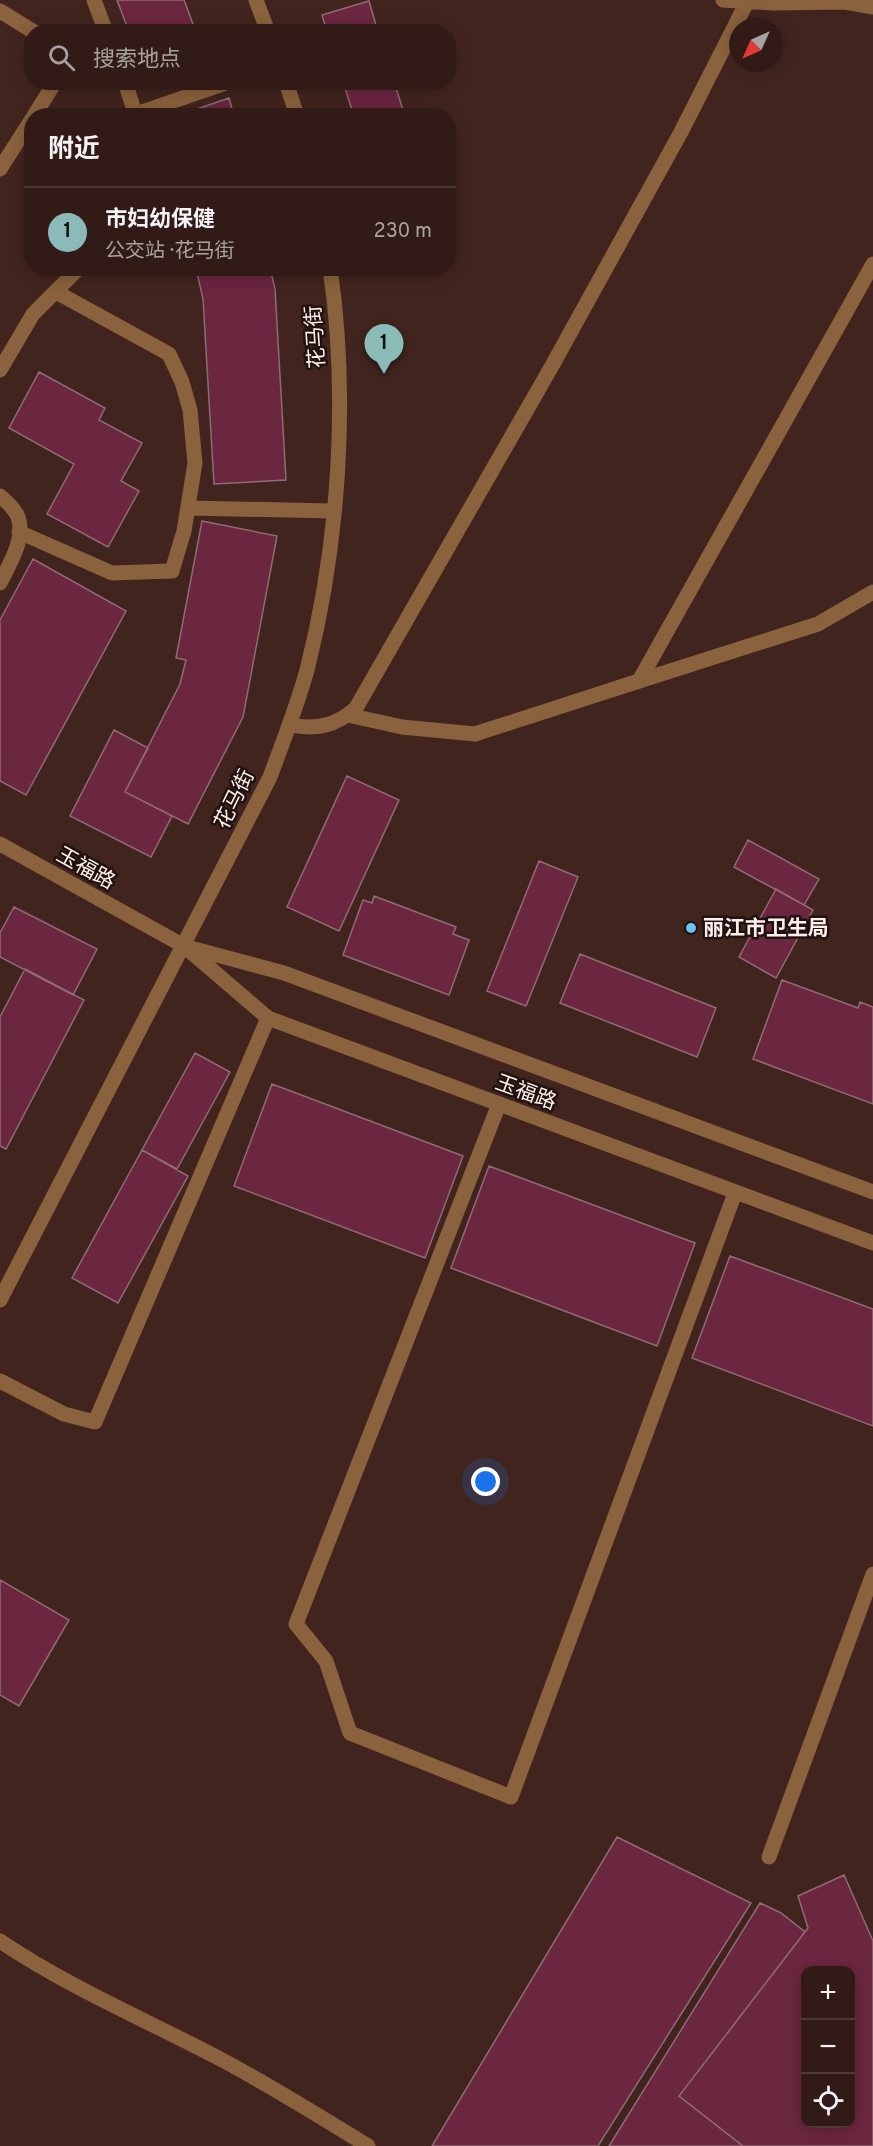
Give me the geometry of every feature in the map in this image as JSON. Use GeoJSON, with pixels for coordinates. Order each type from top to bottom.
{"type":"FeatureCollection","features":[{"type":"Feature","properties":{"kind":"street"},"geometry":{"type":"LineString","coordinates":[[94,0],[103,24]]}},
{"type":"Feature","properties":{"kind":"street"},"geometry":{"type":"LineString","coordinates":[[256,0],[265,24]]}},
{"type":"Feature","properties":{"kind":"street"},"geometry":{"type":"LineString","coordinates":[[723,0],[845,2],[873,7]]}},
{"type":"Feature","properties":{"kind":"street"},"geometry":{"type":"LineString","coordinates":[[290,725],[306,728],[323,727],[348,715],[356,708],[553,364],[681,132],[747,2]]}},
{"type":"Feature","properties":{"kind":"street"},"geometry":{"type":"LineString","coordinates":[[0,11],[24,26]]}},
{"type":"Feature","properties":{"kind":"street"},"geometry":{"type":"LineString","coordinates":[[39,108],[50,90]]}},
{"type":"Feature","properties":{"kind":"street"},"geometry":{"type":"LineString","coordinates":[[128,90],[134,108]]}},
{"type":"Feature","properties":{"kind":"street"},"geometry":{"type":"LineString","coordinates":[[156,108],[206,90]]}},
{"type":"Feature","properties":{"kind":"street"},"geometry":{"type":"LineString","coordinates":[[289,90],[294,108]]}},
{"type":"Feature","properties":{"kind":"street"},"geometry":{"type":"LineString","coordinates":[[0,169],[24,131]]}},
{"type":"Feature","properties":{"kind":"street"},"geometry":{"type":"LineString","coordinates":[[639,681],[873,264]]}},
{"type":"Feature","properties":{"kind":"street"},"geometry":{"type":"LineString","coordinates":[[0,370],[33,314],[71,276]]}},
{"type":"Feature","properties":{"kind":"street","name":"花马街"},"geometry":{"type":"LineString","coordinates":[[0,1300],[270,777],[290,725],[316,630],[324,587],[337,482],[338,357],[331,276]]}},
{"type":"Feature","properties":{"kind":"street"},"geometry":{"type":"LineString","coordinates":[[19,532],[112,573],[172,571],[189,507],[195,463],[194,440],[185,391],[169,354],[56,292]]}},
{"type":"Feature","properties":{"kind":"street"},"geometry":{"type":"LineString","coordinates":[[0,496],[14,510],[18,518],[19,532],[17,551],[0,583]]}},
{"type":"Feature","properties":{"kind":"street"},"geometry":{"type":"LineString","coordinates":[[189,507],[333,511]]}},
{"type":"Feature","properties":{"kind":"street"},"geometry":{"type":"LineString","coordinates":[[348,715],[402,727],[474,734],[818,624],[873,592]]}},
{"type":"Feature","properties":{"kind":"street","name":"玉福路"},"geometry":{"type":"LineString","coordinates":[[0,844],[184,946],[267,1018],[873,1244]]}},
{"type":"Feature","properties":{"kind":"street","name":"玉福路"},"geometry":{"type":"LineString","coordinates":[[184,946],[284,973],[873,1192]]}},
{"type":"Feature","properties":{"kind":"street"},"geometry":{"type":"LineString","coordinates":[[0,1381],[64,1414],[95,1422],[267,1018]]}},
{"type":"Feature","properties":{"kind":"street"},"geometry":{"type":"LineString","coordinates":[[499,1104],[296,1624],[326,1661],[350,1733],[511,1797],[735,1192]]}},
{"type":"Feature","properties":{"kind":"street"},"geometry":{"type":"LineString","coordinates":[[770,1857],[873,1574]]}},
{"type":"Feature","properties":{"kind":"street"},"geometry":{"type":"LineString","coordinates":[[0,1941],[31,1962],[84,1992],[226,2062],[368,2146]]}},
{"type":"Feature","properties":{"kind":"building"},"geometry":{"type":"Polygon","coordinates":[[[117,0],[184,0],[193,24],[126,24],[117,0]]]}},
{"type":"Feature","properties":{"kind":"building"},"geometry":{"type":"Polygon","coordinates":[[[369,1],[376,24],[325,24],[322,15],[369,1]]]}},
{"type":"Feature","properties":{"kind":"building"},"geometry":{"type":"Polygon","coordinates":[[[346,90],[397,90],[402,108],[351,108],[346,90]]]}},
{"type":"Feature","properties":{"kind":"building"},"geometry":{"type":"Polygon","coordinates":[[[229,98],[232,108],[200,108],[229,98]]]}},
{"type":"Feature","properties":{"kind":"building"},"geometry":{"type":"Polygon","coordinates":[[[198,276],[272,276],[275,289],[286,480],[214,484],[203,299],[198,276]]]}},
{"type":"Feature","properties":{"kind":"building"},"geometry":{"type":"Polygon","coordinates":[[[39,372],[105,408],[99,420],[142,443],[121,481],[139,491],[108,547],[47,514],[74,464],[9,428],[39,372]]]}},
{"type":"Feature","properties":{"kind":"building"},"geometry":{"type":"Polygon","coordinates":[[[202,521],[277,536],[243,717],[188,824],[125,792],[180,684],[186,660],[176,658],[202,521]]]}},
{"type":"Feature","properties":{"kind":"building"},"geometry":{"type":"Polygon","coordinates":[[[33,559],[126,611],[26,795],[0,781],[0,620],[33,559]]]}},
{"type":"Feature","properties":{"kind":"building"},"geometry":{"type":"Polygon","coordinates":[[[114,730],[148,748],[125,792],[172,816],[151,857],[70,816],[114,730]]]}},
{"type":"Feature","properties":{"kind":"building"},"geometry":{"type":"Polygon","coordinates":[[[347,776],[399,800],[339,931],[287,907],[347,776]]]}},
{"type":"Feature","properties":{"kind":"building"},"geometry":{"type":"Polygon","coordinates":[[[748,840],[819,879],[804,905],[734,867],[748,840]]]}},
{"type":"Feature","properties":{"kind":"building"},"geometry":{"type":"Polygon","coordinates":[[[539,861],[578,877],[526,1006],[487,991],[539,861]]]}},
{"type":"Feature","properties":{"kind":"building"},"geometry":{"type":"Polygon","coordinates":[[[776,889],[813,910],[776,978],[739,957],[776,889]]]}},
{"type":"Feature","properties":{"kind":"building"},"geometry":{"type":"Polygon","coordinates":[[[374,896],[456,927],[453,934],[469,940],[449,995],[343,955],[363,900],[372,903],[374,896]]]}},
{"type":"Feature","properties":{"kind":"building"},"geometry":{"type":"Polygon","coordinates":[[[14,907],[97,949],[73,995],[0,957],[0,933],[14,907]]]}},
{"type":"Feature","properties":{"kind":"building"},"geometry":{"type":"Polygon","coordinates":[[[580,954],[716,1008],[697,1057],[560,1003],[580,954]]]}},
{"type":"Feature","properties":{"kind":"building"},"geometry":{"type":"Polygon","coordinates":[[[25,969],[84,1000],[6,1149],[0,1146],[0,1017],[25,969]]]}},
{"type":"Feature","properties":{"kind":"building"},"geometry":{"type":"Polygon","coordinates":[[[782,980],[858,1008],[860,1002],[873,1007],[873,1104],[753,1059],[782,980]]]}},
{"type":"Feature","properties":{"kind":"building"},"geometry":{"type":"Polygon","coordinates":[[[195,1053],[230,1072],[177,1169],[142,1150],[195,1053]]]}},
{"type":"Feature","properties":{"kind":"building"},"geometry":{"type":"Polygon","coordinates":[[[272,1084],[463,1156],[425,1258],[234,1186],[272,1084]]]}},
{"type":"Feature","properties":{"kind":"building"},"geometry":{"type":"Polygon","coordinates":[[[142,1150],[188,1176],[118,1303],[72,1278],[142,1150]]]}},
{"type":"Feature","properties":{"kind":"building"},"geometry":{"type":"Polygon","coordinates":[[[489,1166],[695,1243],[657,1346],[451,1268],[489,1166]]]}},
{"type":"Feature","properties":{"kind":"building"},"geometry":{"type":"Polygon","coordinates":[[[730,1256],[873,1309],[873,1426],[692,1358],[730,1256]]]}},
{"type":"Feature","properties":{"kind":"building"},"geometry":{"type":"Polygon","coordinates":[[[0,1580],[69,1620],[19,1706],[0,1695],[0,1580]]]}},
{"type":"Feature","properties":{"kind":"building"},"geometry":{"type":"Polygon","coordinates":[[[617,1837],[751,1903],[598,2146],[432,2146],[617,1837]]]}},
{"type":"Feature","properties":{"kind":"building"},"geometry":{"type":"Polygon","coordinates":[[[844,1875],[873,1941],[873,2146],[743,2146],[679,2096],[808,1928],[798,1896],[844,1875]]]}},
{"type":"Feature","properties":{"kind":"building"},"geometry":{"type":"Polygon","coordinates":[[[760,1903],[781,1913],[805,1932],[679,2096],[743,2146],[609,2146],[760,1903]]]}},
{"type":"Feature","properties":{"kind":"place","name":"市妇幼保健"},"geometry":{"type":"Point","coordinates":[384,374]}},
{"type":"Feature","properties":{"kind":"place","name":"丽江市卫生局"},"geometry":{"type":"Point","coordinates":[691,928]}}]}
